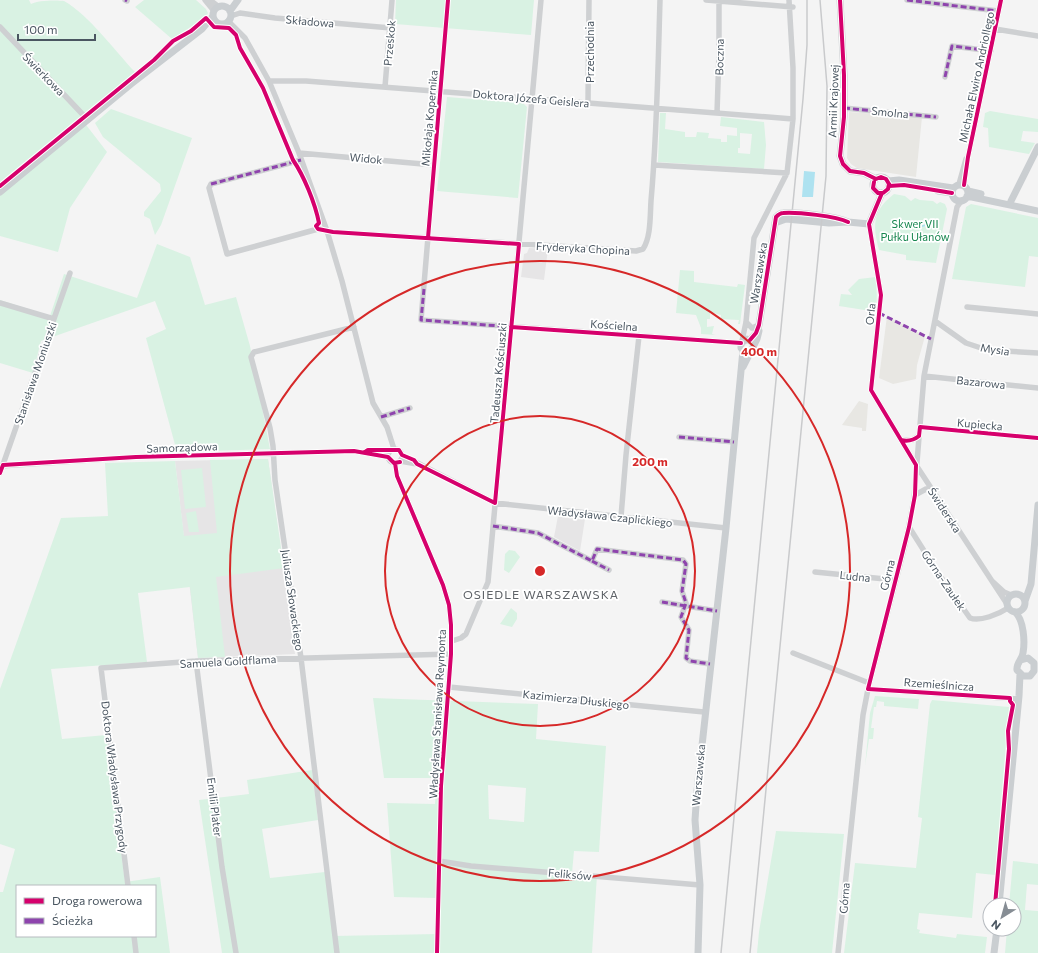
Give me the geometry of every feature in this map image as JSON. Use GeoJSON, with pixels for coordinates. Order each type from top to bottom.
{"type":"FeatureCollection","features":[{"type":"Feature","properties":{"kind":"main road"},"geometry":{"type":"LineString","coordinates":[[222,14],[234,0]]}},
{"type":"Feature","properties":{"kind":"main road"},"geometry":{"type":"LineString","coordinates":[[0,192],[131,84],[238,0]]}},
{"type":"Feature","properties":{"kind":"main road","name":"Armii Krajowej"},"geometry":{"type":"LineString","coordinates":[[840,0],[843,33],[844,108],[841,160],[847,169],[874,181]]}},
{"type":"Feature","properties":{"kind":"main road"},"geometry":{"type":"LineString","coordinates":[[1010,201],[1038,147]]}},
{"type":"Feature","properties":{"kind":"main road"},"geometry":{"type":"LineString","coordinates":[[879,192],[874,181],[882,177],[888,184],[904,185],[1038,206]]}},
{"type":"Feature","properties":{"kind":"main road","name":"Orla"},"geometry":{"type":"LineString","coordinates":[[869,224],[874,208],[878,205],[879,192],[886,191],[888,184]]}},
{"type":"Feature","properties":{"kind":"main road"},"geometry":{"type":"LineString","coordinates":[[960,194],[1038,211]]}},
{"type":"Feature","properties":{"kind":"main road","name":"Warszawska"},"geometry":{"type":"LineString","coordinates":[[698,953],[700,885],[694,820],[704,712],[726,528],[741,372],[746,345],[759,336],[759,325],[775,223],[786,219],[830,224],[848,222],[869,224]]}},
{"type":"Feature","properties":{"kind":"main road"},"geometry":{"type":"LineString","coordinates":[[1024,605],[1030,587],[1036,556],[1038,505]]}},
{"type":"Feature","properties":{"kind":"main road"},"geometry":{"type":"LineString","coordinates":[[1024,605],[1010,608],[1007,599],[1023,590],[1031,576]]}},
{"type":"Feature","properties":{"kind":"main road"},"geometry":{"type":"LineString","coordinates":[[1014,594],[1022,596],[1024,605],[1025,634],[1023,654],[1017,666],[1029,675]]}},
{"type":"Feature","properties":{"kind":"main road","name":"Świderska"},"geometry":{"type":"LineString","coordinates":[[1010,608],[1020,619],[1025,634]]}},
{"type":"Feature","properties":{"kind":"main road"},"geometry":{"type":"LineString","coordinates":[[1000,897],[1019,697],[1034,664],[1028,651],[1025,634]]}},
{"type":"Feature","properties":{"kind":"main road"},"geometry":{"type":"LineString","coordinates":[[1021,660],[1026,658],[1034,664]]}},
{"type":"Feature","properties":{"kind":"main road"},"geometry":{"type":"LineString","coordinates":[[994,953],[996,937]]}},
{"type":"Feature","properties":{"kind":"street"},"geometry":{"type":"LineString","coordinates":[[205,0],[222,14]]}},
{"type":"Feature","properties":{"kind":"street"},"geometry":{"type":"LineString","coordinates":[[210,0],[245,38],[269,80],[299,153],[327,231],[354,327],[373,403],[387,427],[392,450],[388,457],[390,461],[417,464],[494,503]]}},
{"type":"Feature","properties":{"kind":"street","name":"Przeskok"},"geometry":{"type":"LineString","coordinates":[[385,87],[391,28],[392,0]]}},
{"type":"Feature","properties":{"kind":"street","name":"Mikołaja Kopernika"},"geometry":{"type":"LineString","coordinates":[[421,320],[448,0]]}},
{"type":"Feature","properties":{"kind":"street","name":"Tadeusza Kościuszki"},"geometry":{"type":"LineString","coordinates":[[452,641],[461,638],[466,634],[486,587],[493,526],[541,0]]}},
{"type":"Feature","properties":{"kind":"street","name":"Przechodnia"},"geometry":{"type":"LineString","coordinates":[[588,103],[589,0]]}},
{"type":"Feature","properties":{"kind":"street","name":"Fryderyka Chopina"},"geometry":{"type":"LineString","coordinates":[[301,160],[211,184],[209,188],[227,254],[318,229],[327,231],[519,244],[636,251],[643,249],[646,246],[649,223],[654,164],[660,0]]}},
{"type":"Feature","properties":{"kind":"street"},"geometry":{"type":"LineString","coordinates":[[706,0],[791,7]]}},
{"type":"Feature","properties":{"kind":"street","name":"Warszawska"},"geometry":{"type":"LineString","coordinates":[[746,345],[746,322],[754,238],[787,173],[793,119],[791,7],[789,0]]}},
{"type":"Feature","properties":{"kind":"street"},"geometry":{"type":"LineString","coordinates":[[907,0],[998,11]]}},
{"type":"Feature","properties":{"kind":"street","name":"Michała Elwiro Andriollego"},"geometry":{"type":"LineString","coordinates":[[916,465],[924,376],[960,194],[1001,0]]}},
{"type":"Feature","properties":{"kind":"street","name":"Boczna"},"geometry":{"type":"LineString","coordinates":[[717,113],[719,1]]}},
{"type":"Feature","properties":{"kind":"street","name":"Składowa"},"geometry":{"type":"LineString","coordinates":[[222,14],[240,13],[276,18],[391,28]]}},
{"type":"Feature","properties":{"kind":"street","name":"Świerkowa"},"geometry":{"type":"LineString","coordinates":[[0,28],[88,120]]}},
{"type":"Feature","properties":{"kind":"street"},"geometry":{"type":"LineString","coordinates":[[995,29],[1038,36]]}},
{"type":"Feature","properties":{"kind":"street"},"geometry":{"type":"LineString","coordinates":[[945,77],[952,46],[990,51]]}},
{"type":"Feature","properties":{"kind":"street","name":"Doktora Józefa Geislera"},"geometry":{"type":"LineString","coordinates":[[269,80],[306,81],[793,119]]}},
{"type":"Feature","properties":{"kind":"street","name":"Smolna"},"geometry":{"type":"LineString","coordinates":[[844,108],[936,117]]}},
{"type":"Feature","properties":{"kind":"street","name":"Widok"},"geometry":{"type":"LineString","coordinates":[[299,153],[434,165]]}},
{"type":"Feature","properties":{"kind":"street"},"geometry":{"type":"LineString","coordinates":[[654,164],[787,173]]}},
{"type":"Feature","properties":{"kind":"street","name":"Orla"},"geometry":{"type":"LineString","coordinates":[[869,224],[881,295],[871,390],[889,419]]}},
{"type":"Feature","properties":{"kind":"street","name":"Stanisława Moniuszki"},"geometry":{"type":"LineString","coordinates":[[0,473],[1,466],[70,273]]}},
{"type":"Feature","properties":{"kind":"street"},"geometry":{"type":"LineString","coordinates":[[0,303],[54,319]]}},
{"type":"Feature","properties":{"kind":"street"},"geometry":{"type":"LineString","coordinates":[[967,307],[1038,314]]}},
{"type":"Feature","properties":{"kind":"street","name":"Kościelna"},"geometry":{"type":"LineString","coordinates":[[421,320],[746,345]]}},
{"type":"Feature","properties":{"kind":"street"},"geometry":{"type":"LineString","coordinates":[[746,322],[752,328],[759,325]]}},
{"type":"Feature","properties":{"kind":"street","name":"Mysia"},"geometry":{"type":"LineString","coordinates":[[935,322],[966,343],[987,350],[1038,353]]}},
{"type":"Feature","properties":{"kind":"street","name":"Juliusza Słowackiego"},"geometry":{"type":"LineString","coordinates":[[337,953],[301,658],[275,480],[274,453],[270,428],[252,357],[254,352],[354,327]]}},
{"type":"Feature","properties":{"kind":"street"},"geometry":{"type":"LineString","coordinates":[[621,517],[639,336]]}},
{"type":"Feature","properties":{"kind":"street","name":"Bazarowa"},"geometry":{"type":"LineString","coordinates":[[924,376],[1038,388]]}},
{"type":"Feature","properties":{"kind":"street"},"geometry":{"type":"LineString","coordinates":[[381,417],[410,408]]}},
{"type":"Feature","properties":{"kind":"street","name":"Świderska"},"geometry":{"type":"LineString","coordinates":[[889,419],[916,465],[1010,608]]}},
{"type":"Feature","properties":{"kind":"street","name":"Kupiecka"},"geometry":{"type":"LineString","coordinates":[[920,427],[1038,438]]}},
{"type":"Feature","properties":{"kind":"street"},"geometry":{"type":"LineString","coordinates":[[901,440],[912,440],[919,436]]}},
{"type":"Feature","properties":{"kind":"street"},"geometry":{"type":"LineString","coordinates":[[679,437],[734,442]]}},
{"type":"Feature","properties":{"kind":"street","name":"Samorządowa"},"geometry":{"type":"LineString","coordinates":[[365,452],[368,450],[392,450]]}},
{"type":"Feature","properties":{"kind":"street"},"geometry":{"type":"LineString","coordinates":[[392,450],[399,450],[402,455],[414,460],[417,464]]}},
{"type":"Feature","properties":{"kind":"street","name":"Samorządowa"},"geometry":{"type":"LineString","coordinates":[[1,466],[80,460],[274,453],[365,452],[388,457]]}},
{"type":"Feature","properties":{"kind":"street"},"geometry":{"type":"LineString","coordinates":[[398,462],[402,455]]}},
{"type":"Feature","properties":{"kind":"street","name":"Władysława Stanisława Reymonta"},"geometry":{"type":"LineString","coordinates":[[398,462],[396,474],[443,586],[449,606],[452,641],[441,786],[437,953]]}},
{"type":"Feature","properties":{"kind":"street","name":"Górna"},"geometry":{"type":"LineString","coordinates":[[838,953],[852,811],[868,686],[909,527],[915,495],[916,465]]}},
{"type":"Feature","properties":{"kind":"street"},"geometry":{"type":"LineString","coordinates":[[915,495],[926,489],[933,491]]}},
{"type":"Feature","properties":{"kind":"street","name":"Władysława Czaplickiego"},"geometry":{"type":"LineString","coordinates":[[494,503],[726,528]]}},
{"type":"Feature","properties":{"kind":"street"},"geometry":{"type":"LineString","coordinates":[[493,526],[538,533],[609,570]]}},
{"type":"Feature","properties":{"kind":"street","name":"Górna-Zaułek"},"geometry":{"type":"LineString","coordinates":[[909,527],[938,573],[970,618],[978,620],[1010,608]]}},
{"type":"Feature","properties":{"kind":"street"},"geometry":{"type":"LineString","coordinates":[[592,562],[597,548],[683,560],[686,564],[682,591],[686,602],[682,620],[689,630],[686,658],[690,662],[710,664]]}},
{"type":"Feature","properties":{"kind":"street","name":"Ludna"},"geometry":{"type":"LineString","coordinates":[[815,572],[895,580]]}},
{"type":"Feature","properties":{"kind":"street","name":"Świderska"},"geometry":{"type":"LineString","coordinates":[[990,579],[1004,592],[1014,594]]}},
{"type":"Feature","properties":{"kind":"street"},"geometry":{"type":"LineString","coordinates":[[662,602],[717,611]]}},
{"type":"Feature","properties":{"kind":"street"},"geometry":{"type":"LineString","coordinates":[[793,653],[868,686]]}},
{"type":"Feature","properties":{"kind":"street","name":"Samuela Goldflama"},"geometry":{"type":"LineString","coordinates":[[101,668],[196,661],[451,654]]}},
{"type":"Feature","properties":{"kind":"street","name":"Emilii Plater"},"geometry":{"type":"LineString","coordinates":[[196,661],[222,867],[236,953]]}},
{"type":"Feature","properties":{"kind":"street","name":"Doktora Władysława Przygody"},"geometry":{"type":"LineString","coordinates":[[101,668],[128,885]]}},
{"type":"Feature","properties":{"kind":"street","name":"Rzemieślnicza"},"geometry":{"type":"LineString","coordinates":[[868,686],[1019,697]]}},
{"type":"Feature","properties":{"kind":"street","name":"Kazimierza Dłuskiego"},"geometry":{"type":"LineString","coordinates":[[449,687],[704,712]]}},
{"type":"Feature","properties":{"kind":"street","name":"Feliksów"},"geometry":{"type":"LineString","coordinates":[[439,861],[471,866],[700,885]]}},
{"type":"Feature","properties":{"kind":"street"},"geometry":{"type":"LineString","coordinates":[[134,937],[136,953]]}},
{"type":"Feature","properties":{"kind":"shaded area"},"geometry":{"type":"Polygon","coordinates":[[[849,112],[922,117],[916,177],[857,168],[851,164],[847,158],[849,112]]]}},
{"type":"Feature","properties":{"kind":"shaded area"},"geometry":{"type":"Polygon","coordinates":[[[529,248],[548,249],[544,280],[521,277],[524,254],[527,253],[529,248]]]}},
{"type":"Feature","properties":{"kind":"shaded area"},"geometry":{"type":"Polygon","coordinates":[[[887,316],[925,336],[917,365],[916,379],[893,384],[879,378],[887,316]]]}},
{"type":"Feature","properties":{"kind":"shaded area"},"geometry":{"type":"Polygon","coordinates":[[[859,401],[868,404],[866,431],[862,431],[862,428],[842,425],[859,401]]]}},
{"type":"Feature","properties":{"kind":"shaded area"},"geometry":{"type":"Polygon","coordinates":[[[268,459],[295,654],[198,658],[175,461],[268,459]]]}},
{"type":"Feature","properties":{"kind":"shaded area"},"geometry":{"type":"Polygon","coordinates":[[[558,516],[585,519],[580,551],[554,537],[558,516]]]}},
{"type":"Feature","properties":{"kind":"green space"},"geometry":{"type":"Polygon","coordinates":[[[0,0],[29,0],[31,4],[53,0],[64,1],[83,15],[92,24],[135,72],[80,117],[107,152],[70,208],[58,252],[0,236],[0,0]]]}},
{"type":"Feature","properties":{"kind":"green space"},"geometry":{"type":"Polygon","coordinates":[[[144,0],[196,0],[206,9],[208,13],[206,17],[172,39],[135,7],[144,0]]]}},
{"type":"Feature","properties":{"kind":"green space"},"geometry":{"type":"Polygon","coordinates":[[[396,0],[534,0],[531,35],[395,24],[396,0]]]}},
{"type":"Feature","properties":{"kind":"green space"},"geometry":{"type":"Polygon","coordinates":[[[447,97],[523,103],[527,107],[518,198],[437,191],[447,97]]]}},
{"type":"Feature","properties":{"kind":"green space"},"geometry":{"type":"Polygon","coordinates":[[[111,109],[192,138],[161,225],[155,235],[150,219],[144,216],[144,212],[161,191],[160,184],[103,137],[95,123],[111,109]]]}},
{"type":"Feature","properties":{"kind":"green space"},"geometry":{"type":"Polygon","coordinates":[[[990,111],[1038,119],[1038,132],[1023,131],[1021,141],[1035,143],[1029,154],[989,147],[988,128],[983,127],[985,113],[990,111]]]}},
{"type":"Feature","properties":{"kind":"green space"},"geometry":{"type":"Polygon","coordinates":[[[660,113],[666,113],[665,129],[685,132],[685,137],[696,137],[697,132],[709,133],[708,138],[721,139],[721,142],[727,142],[727,135],[737,136],[737,128],[720,126],[721,117],[764,122],[766,145],[764,169],[658,162],[660,113]],[[740,133],[740,148],[738,148],[738,153],[750,154],[752,134],[740,133]]]}},
{"type":"Feature","properties":{"kind":"green space","name":"Skwer VII Pułku Ułanów"},"geometry":{"type":"Polygon","coordinates":[[[894,194],[905,196],[911,201],[915,198],[933,201],[937,204],[940,202],[945,204],[947,209],[936,263],[906,260],[906,255],[879,250],[875,233],[876,219],[882,206],[894,194]]]}},
{"type":"Feature","properties":{"kind":"green space"},"geometry":{"type":"Polygon","coordinates":[[[971,204],[1038,218],[1038,257],[1029,256],[1025,287],[952,279],[966,207],[971,204]]]}},
{"type":"Feature","properties":{"kind":"green space"},"geometry":{"type":"Polygon","coordinates":[[[157,244],[190,257],[205,305],[236,297],[250,346],[270,449],[177,452],[146,338],[166,329],[155,301],[41,341],[33,373],[0,363],[0,300],[50,316],[64,274],[137,298],[157,244]]]}},
{"type":"Feature","properties":{"kind":"green space"},"geometry":{"type":"Polygon","coordinates":[[[680,270],[694,271],[694,282],[737,287],[738,284],[745,285],[740,324],[738,324],[739,320],[721,319],[721,315],[710,312],[710,319],[707,319],[707,327],[714,326],[712,334],[716,335],[701,334],[701,328],[696,315],[676,313],[680,270]]]}},
{"type":"Feature","properties":{"kind":"green space"},"geometry":{"type":"Polygon","coordinates":[[[876,277],[876,304],[870,317],[871,311],[839,306],[841,294],[852,295],[848,290],[859,279],[876,277]]]}},
{"type":"Feature","properties":{"kind":"green space"},"geometry":{"type":"Polygon","coordinates":[[[268,459],[284,568],[216,577],[225,657],[198,658],[190,587],[138,593],[147,662],[51,669],[62,739],[106,735],[125,882],[160,877],[170,953],[0,953],[0,892],[3,892],[15,849],[0,844],[0,689],[61,518],[108,516],[105,463],[175,461],[184,536],[217,533],[210,460],[268,459]]]}},
{"type":"Feature","properties":{"kind":"green space"},"geometry":{"type":"Polygon","coordinates":[[[202,468],[206,507],[185,509],[181,470],[202,468]]]}},
{"type":"Feature","properties":{"kind":"green space"},"geometry":{"type":"Polygon","coordinates":[[[196,511],[199,532],[189,532],[186,513],[196,511]]]}},
{"type":"Feature","properties":{"kind":"green space"},"geometry":{"type":"Polygon","coordinates":[[[509,550],[515,551],[520,557],[509,573],[504,570],[505,554],[509,550]]]}},
{"type":"Feature","properties":{"kind":"green space"},"geometry":{"type":"Polygon","coordinates":[[[511,608],[517,613],[517,619],[512,627],[500,624],[511,608]]]}},
{"type":"Feature","properties":{"kind":"green space"},"geometry":{"type":"Polygon","coordinates":[[[875,696],[919,699],[918,709],[884,706],[884,702],[877,701],[876,707],[874,707],[871,728],[874,728],[873,739],[869,739],[865,766],[870,713],[875,696]]]}},
{"type":"Feature","properties":{"kind":"green space"},"geometry":{"type":"Polygon","coordinates":[[[373,698],[538,704],[536,739],[606,746],[599,852],[574,851],[572,873],[597,875],[592,953],[222,953],[199,800],[249,794],[247,780],[312,770],[318,820],[262,829],[270,878],[325,872],[333,936],[437,934],[436,898],[394,897],[387,803],[435,804],[437,778],[384,778],[373,698]],[[488,785],[489,819],[524,822],[526,788],[488,785]]]}},
{"type":"Feature","properties":{"kind":"green space"},"geometry":{"type":"Polygon","coordinates":[[[932,700],[1009,707],[995,875],[976,873],[972,918],[919,913],[917,929],[920,930],[919,933],[956,938],[957,934],[987,937],[985,953],[844,953],[855,863],[916,868],[922,818],[918,817],[930,704],[932,700]]]}},
{"type":"Feature","properties":{"kind":"green space"},"geometry":{"type":"Polygon","coordinates":[[[776,831],[844,834],[832,953],[757,953],[759,932],[776,831]]]}},
{"type":"Feature","properties":{"kind":"green space"},"geometry":{"type":"Polygon","coordinates":[[[1013,861],[1038,864],[1038,885],[1027,884],[1025,910],[1038,911],[1038,953],[1005,953],[1006,937],[1022,937],[1022,897],[1010,897],[1013,861]]]}},
{"type":"Feature","properties":{"kind":"water"},"geometry":{"type":"Polygon","coordinates":[[[804,171],[815,172],[813,197],[802,197],[804,171]]]}},
{"type":"Feature","properties":{"kind":"waterway"},"geometry":{"type":"LineString","coordinates":[[895,223],[906,225],[912,224]]}},
{"type":"Feature","properties":{"kind":"waterway"},"geometry":{"type":"LineString","coordinates":[[913,224],[920,227],[931,223]]}},
{"type":"Feature","properties":{"kind":"railway"},"geometry":{"type":"LineString","coordinates":[[721,953],[803,99],[807,45],[807,0]]}},
{"type":"Feature","properties":{"kind":"railway"},"geometry":{"type":"LineString","coordinates":[[750,953],[826,176],[827,86],[820,0]]}},
{"type":"Feature","properties":{"kind":"marked path"},"geometry":{"type":"LineString","coordinates":[[907,0],[998,11]]}},
{"type":"Feature","properties":{"kind":"marked path"},"geometry":{"type":"LineString","coordinates":[[945,77],[952,46],[991,51]]}},
{"type":"Feature","properties":{"kind":"marked path"},"geometry":{"type":"LineString","coordinates":[[844,108],[936,117]]}},
{"type":"Feature","properties":{"kind":"marked path"},"geometry":{"type":"LineString","coordinates":[[211,184],[301,160]]}},
{"type":"Feature","properties":{"kind":"marked path"},"geometry":{"type":"LineString","coordinates":[[424,289],[421,320],[513,327]]}},
{"type":"Feature","properties":{"kind":"marked path"},"geometry":{"type":"LineString","coordinates":[[879,313],[931,339]]}},
{"type":"Feature","properties":{"kind":"marked path"},"geometry":{"type":"LineString","coordinates":[[381,417],[410,408]]}},
{"type":"Feature","properties":{"kind":"marked path"},"geometry":{"type":"LineString","coordinates":[[679,437],[734,442]]}},
{"type":"Feature","properties":{"kind":"marked path"},"geometry":{"type":"LineString","coordinates":[[493,526],[538,533],[592,561],[597,549],[683,560],[686,564],[682,591],[686,603],[681,617],[689,630],[686,658],[690,661],[710,664]]}},
{"type":"Feature","properties":{"kind":"marked path"},"geometry":{"type":"LineString","coordinates":[[592,561],[609,570]]}},
{"type":"Feature","properties":{"kind":"marked path"},"geometry":{"type":"LineString","coordinates":[[662,602],[717,611]]}},
{"type":"Feature","properties":{"kind":"cycle path"},"geometry":{"type":"LineString","coordinates":[[428,238],[448,0]]}},
{"type":"Feature","properties":{"kind":"cycle path"},"geometry":{"type":"LineString","coordinates":[[840,0],[844,75],[844,117],[840,156],[843,164],[850,171],[864,173],[876,179],[881,177],[886,179],[889,184],[888,189],[883,193],[878,193],[873,188],[874,182]]}},
{"type":"Feature","properties":{"kind":"cycle path"},"geometry":{"type":"LineString","coordinates":[[964,185],[968,157],[1001,0]]}},
{"type":"Feature","properties":{"kind":"cycle path"},"geometry":{"type":"LineString","coordinates":[[0,186],[154,60],[173,41],[191,31],[206,18],[214,27],[229,28],[236,35],[240,48],[263,88],[293,160],[305,182],[317,215],[319,223],[316,226],[318,229],[333,232],[519,244],[495,503],[417,464],[414,460],[402,455],[399,450],[368,450],[365,452]]}},
{"type":"Feature","properties":{"kind":"cycle path"},"geometry":{"type":"LineString","coordinates":[[889,186],[904,185],[952,193]]}},
{"type":"Feature","properties":{"kind":"cycle path"},"geometry":{"type":"LineString","coordinates":[[882,193],[869,224],[881,295],[871,390],[916,465],[915,495],[909,527],[868,689],[1010,698],[1013,705],[1008,731],[1009,749],[996,897]]}},
{"type":"Feature","properties":{"kind":"cycle path"},"geometry":{"type":"LineString","coordinates":[[750,340],[756,333],[759,325],[776,217],[782,213],[797,213],[826,216],[848,222]]}},
{"type":"Feature","properties":{"kind":"cycle path"},"geometry":{"type":"LineString","coordinates":[[511,327],[741,343]]}},
{"type":"Feature","properties":{"kind":"cycle path"},"geometry":{"type":"LineString","coordinates":[[901,440],[909,441],[919,436],[920,427],[1038,438]]}},
{"type":"Feature","properties":{"kind":"cycle path"},"geometry":{"type":"LineString","coordinates":[[0,473],[3,465],[136,457],[354,451],[388,457],[394,463],[400,462]]}},
{"type":"Feature","properties":{"kind":"cycle path"},"geometry":{"type":"LineString","coordinates":[[395,463],[397,476],[443,585],[449,605],[451,625],[451,654],[441,786],[437,953]]}},
{"type":"Feature","properties":{"kind":"district","name":"OSIEDLE WARSZAWSKA"},"geometry":{"type":"Point","coordinates":[541,594]}}]}
